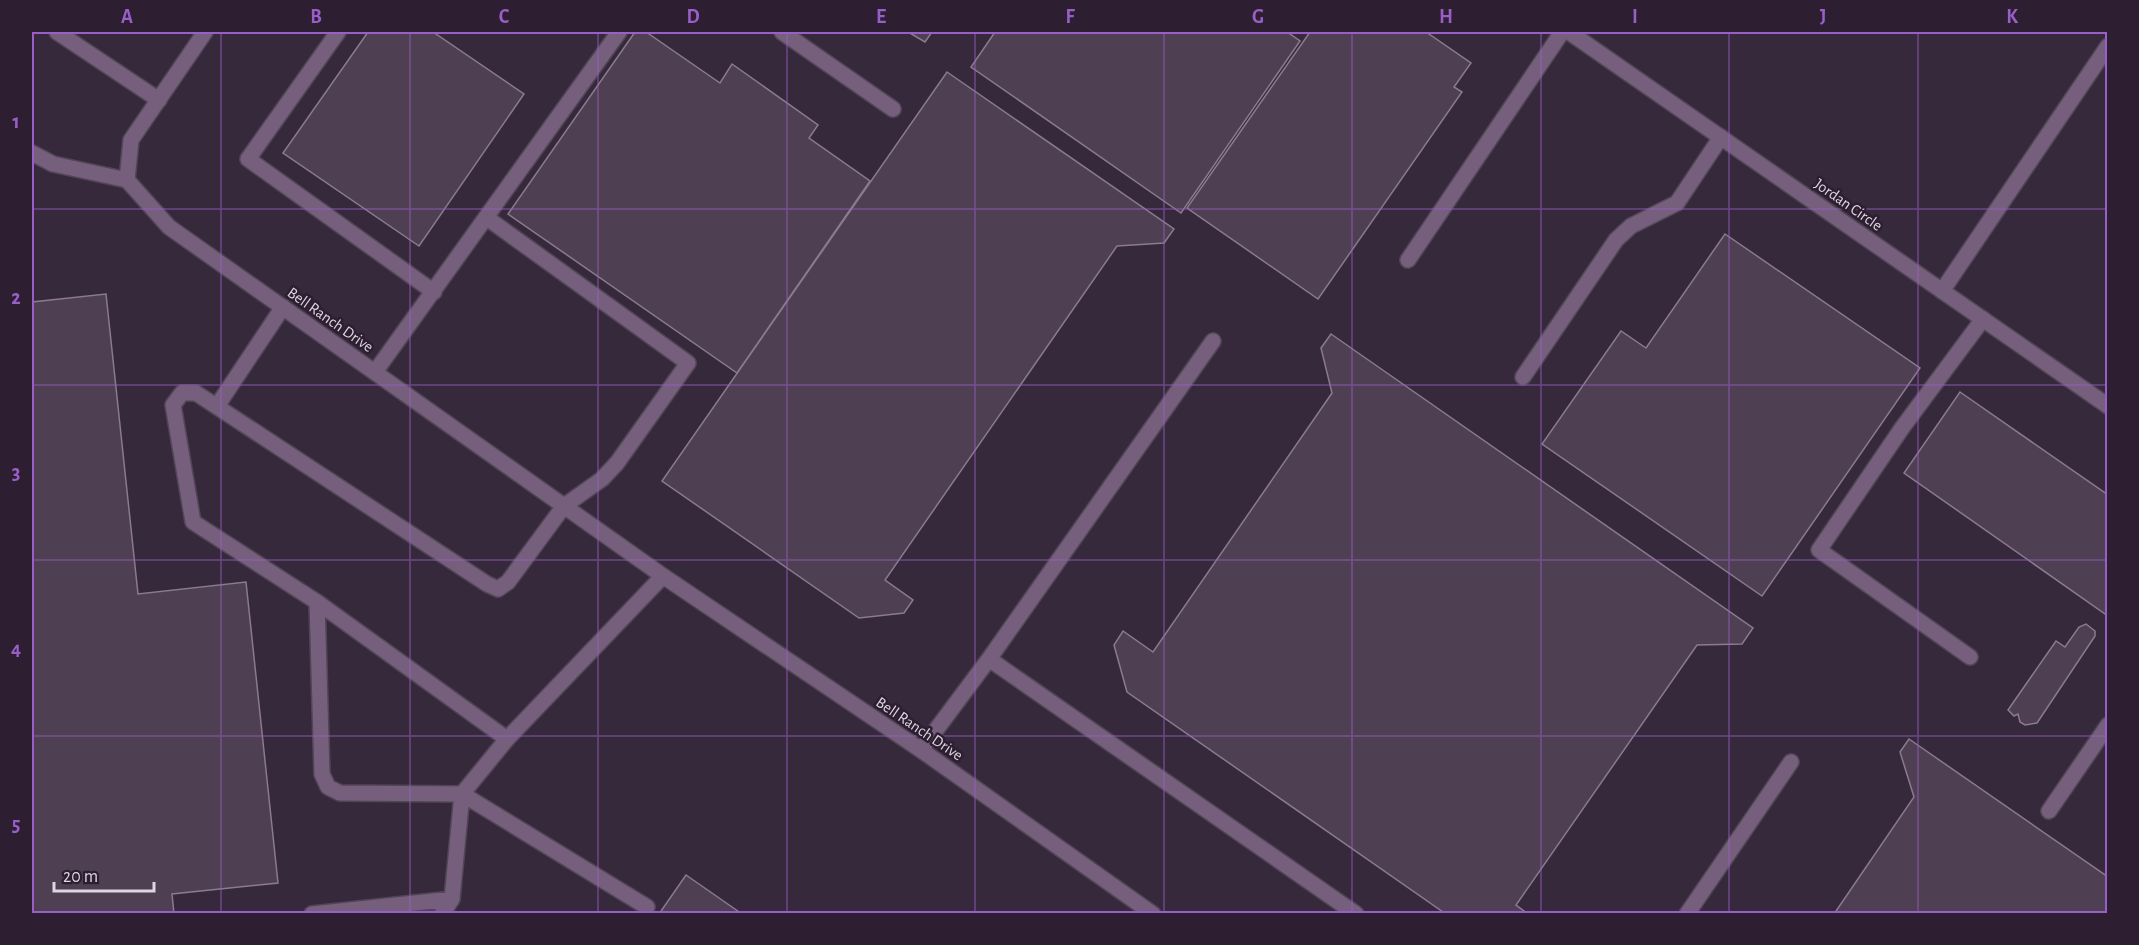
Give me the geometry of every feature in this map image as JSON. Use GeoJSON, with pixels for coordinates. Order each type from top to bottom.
{"type":"FeatureCollection","features":[{"type":"Feature","properties":{"kind":"street"},"geometry":{"type":"LineString","coordinates":[[32,153],[53,164],[127,180],[131,140],[205,32]]}},
{"type":"Feature","properties":{"kind":"street"},"geometry":{"type":"LineString","coordinates":[[338,32],[248,159],[434,292]]}},
{"type":"Feature","properties":{"kind":"street"},"geometry":{"type":"LineString","coordinates":[[375,372],[619,32]]}},
{"type":"Feature","properties":{"kind":"street"},"geometry":{"type":"LineString","coordinates":[[782,32],[893,109]]}},
{"type":"Feature","properties":{"kind":"street"},"geometry":{"type":"LineString","coordinates":[[1408,260],[1562,32]]}},
{"type":"Feature","properties":{"kind":"street","name":"Jordan Circle"},"geometry":{"type":"LineString","coordinates":[[1569,32],[2108,406]]}},
{"type":"Feature","properties":{"kind":"street"},"geometry":{"type":"LineString","coordinates":[[62,33],[159,100]]}},
{"type":"Feature","properties":{"kind":"street"},"geometry":{"type":"LineString","coordinates":[[1942,291],[2108,46]]}},
{"type":"Feature","properties":{"kind":"street"},"geometry":{"type":"LineString","coordinates":[[1523,377],[1616,240],[1631,226],[1677,203],[1721,137]]}},
{"type":"Feature","properties":{"kind":"street","name":"Bell Ranch Drive"},"geometry":{"type":"LineString","coordinates":[[127,180],[169,227],[663,576],[921,750],[1153,914]]}},
{"type":"Feature","properties":{"kind":"street"},"geometry":{"type":"LineString","coordinates":[[487,218],[688,363],[617,463],[602,479],[564,506],[508,582],[498,589],[196,393],[182,393],[173,405],[193,522],[317,602],[507,739]]}},
{"type":"Feature","properties":{"kind":"street"},"geometry":{"type":"LineString","coordinates":[[217,406],[283,308]]}},
{"type":"Feature","properties":{"kind":"street"},"geometry":{"type":"LineString","coordinates":[[1970,657],[1819,550],[1902,429],[1983,319]]}},
{"type":"Feature","properties":{"kind":"street"},"geometry":{"type":"LineString","coordinates":[[921,750],[989,659],[1213,341]]}},
{"type":"Feature","properties":{"kind":"street"},"geometry":{"type":"LineString","coordinates":[[442,914],[452,899],[462,794],[507,739],[663,576]]}},
{"type":"Feature","properties":{"kind":"street"},"geometry":{"type":"LineString","coordinates":[[317,602],[322,774],[328,787],[340,793],[462,794],[647,907]]}},
{"type":"Feature","properties":{"kind":"street"},"geometry":{"type":"LineString","coordinates":[[989,659],[1356,914]]}},
{"type":"Feature","properties":{"kind":"street"},"geometry":{"type":"LineString","coordinates":[[2049,811],[2108,725]]}},
{"type":"Feature","properties":{"kind":"street"},"geometry":{"type":"LineString","coordinates":[[1686,914],[1791,762]]}},
{"type":"Feature","properties":{"kind":"street"},"geometry":{"type":"LineString","coordinates":[[312,914],[452,899]]}},
{"type":"Feature","properties":{"kind":"building"},"geometry":{"type":"Polygon","coordinates":[[[368,32],[433,32],[524,94],[419,246],[283,153],[368,32]]]}},
{"type":"Feature","properties":{"kind":"building"},"geometry":{"type":"Polygon","coordinates":[[[635,32],[646,32],[720,83],[732,64],[818,125],[809,138],[870,181],[737,373],[508,214],[635,32]]]}},
{"type":"Feature","properties":{"kind":"building"},"geometry":{"type":"Polygon","coordinates":[[[908,32],[932,32],[925,42],[908,32]]]}},
{"type":"Feature","properties":{"kind":"building"},"geometry":{"type":"Polygon","coordinates":[[[995,32],[1287,32],[1300,41],[1181,213],[971,67],[995,32]]]}},
{"type":"Feature","properties":{"kind":"building"},"geometry":{"type":"Polygon","coordinates":[[[1310,32],[1426,32],[1471,63],[1454,87],[1462,92],[1318,299],[1187,208],[1310,32]]]}},
{"type":"Feature","properties":{"kind":"building"},"geometry":{"type":"Polygon","coordinates":[[[947,72],[1174,229],[1164,243],[1117,246],[885,580],[913,600],[904,613],[859,618],[662,481],[947,72]]]}},
{"type":"Feature","properties":{"kind":"building"},"geometry":{"type":"Polygon","coordinates":[[[1725,234],[1920,368],[1762,596],[1542,444],[1621,331],[1646,348],[1725,234]]]}},
{"type":"Feature","properties":{"kind":"building"},"geometry":{"type":"Polygon","coordinates":[[[106,294],[138,594],[246,582],[278,883],[172,894],[174,914],[32,914],[32,302],[106,294]]]}},
{"type":"Feature","properties":{"kind":"building"},"geometry":{"type":"Polygon","coordinates":[[[1331,334],[1753,628],[1742,644],[1697,645],[1516,905],[1528,914],[1446,914],[1127,692],[1114,645],[1123,631],[1153,652],[1332,393],[1321,348],[1331,334]]]}},
{"type":"Feature","properties":{"kind":"building"},"geometry":{"type":"Polygon","coordinates":[[[1960,392],[2108,495],[2108,616],[1904,473],[1960,392]]]}},
{"type":"Feature","properties":{"kind":"building"},"geometry":{"type":"Polygon","coordinates":[[[2086,624],[2095,631],[2095,636],[2037,723],[2025,725],[2020,722],[2018,714],[2014,716],[2008,710],[2056,641],[2065,647],[2079,627],[2086,624]]]}},
{"type":"Feature","properties":{"kind":"building"},"geometry":{"type":"Polygon","coordinates":[[[1909,739],[2108,877],[2108,914],[1834,914],[1914,797],[1900,752],[1909,739]]]}},
{"type":"Feature","properties":{"kind":"building"},"geometry":{"type":"Polygon","coordinates":[[[686,875],[742,914],[659,914],[686,875]]]}}]}
